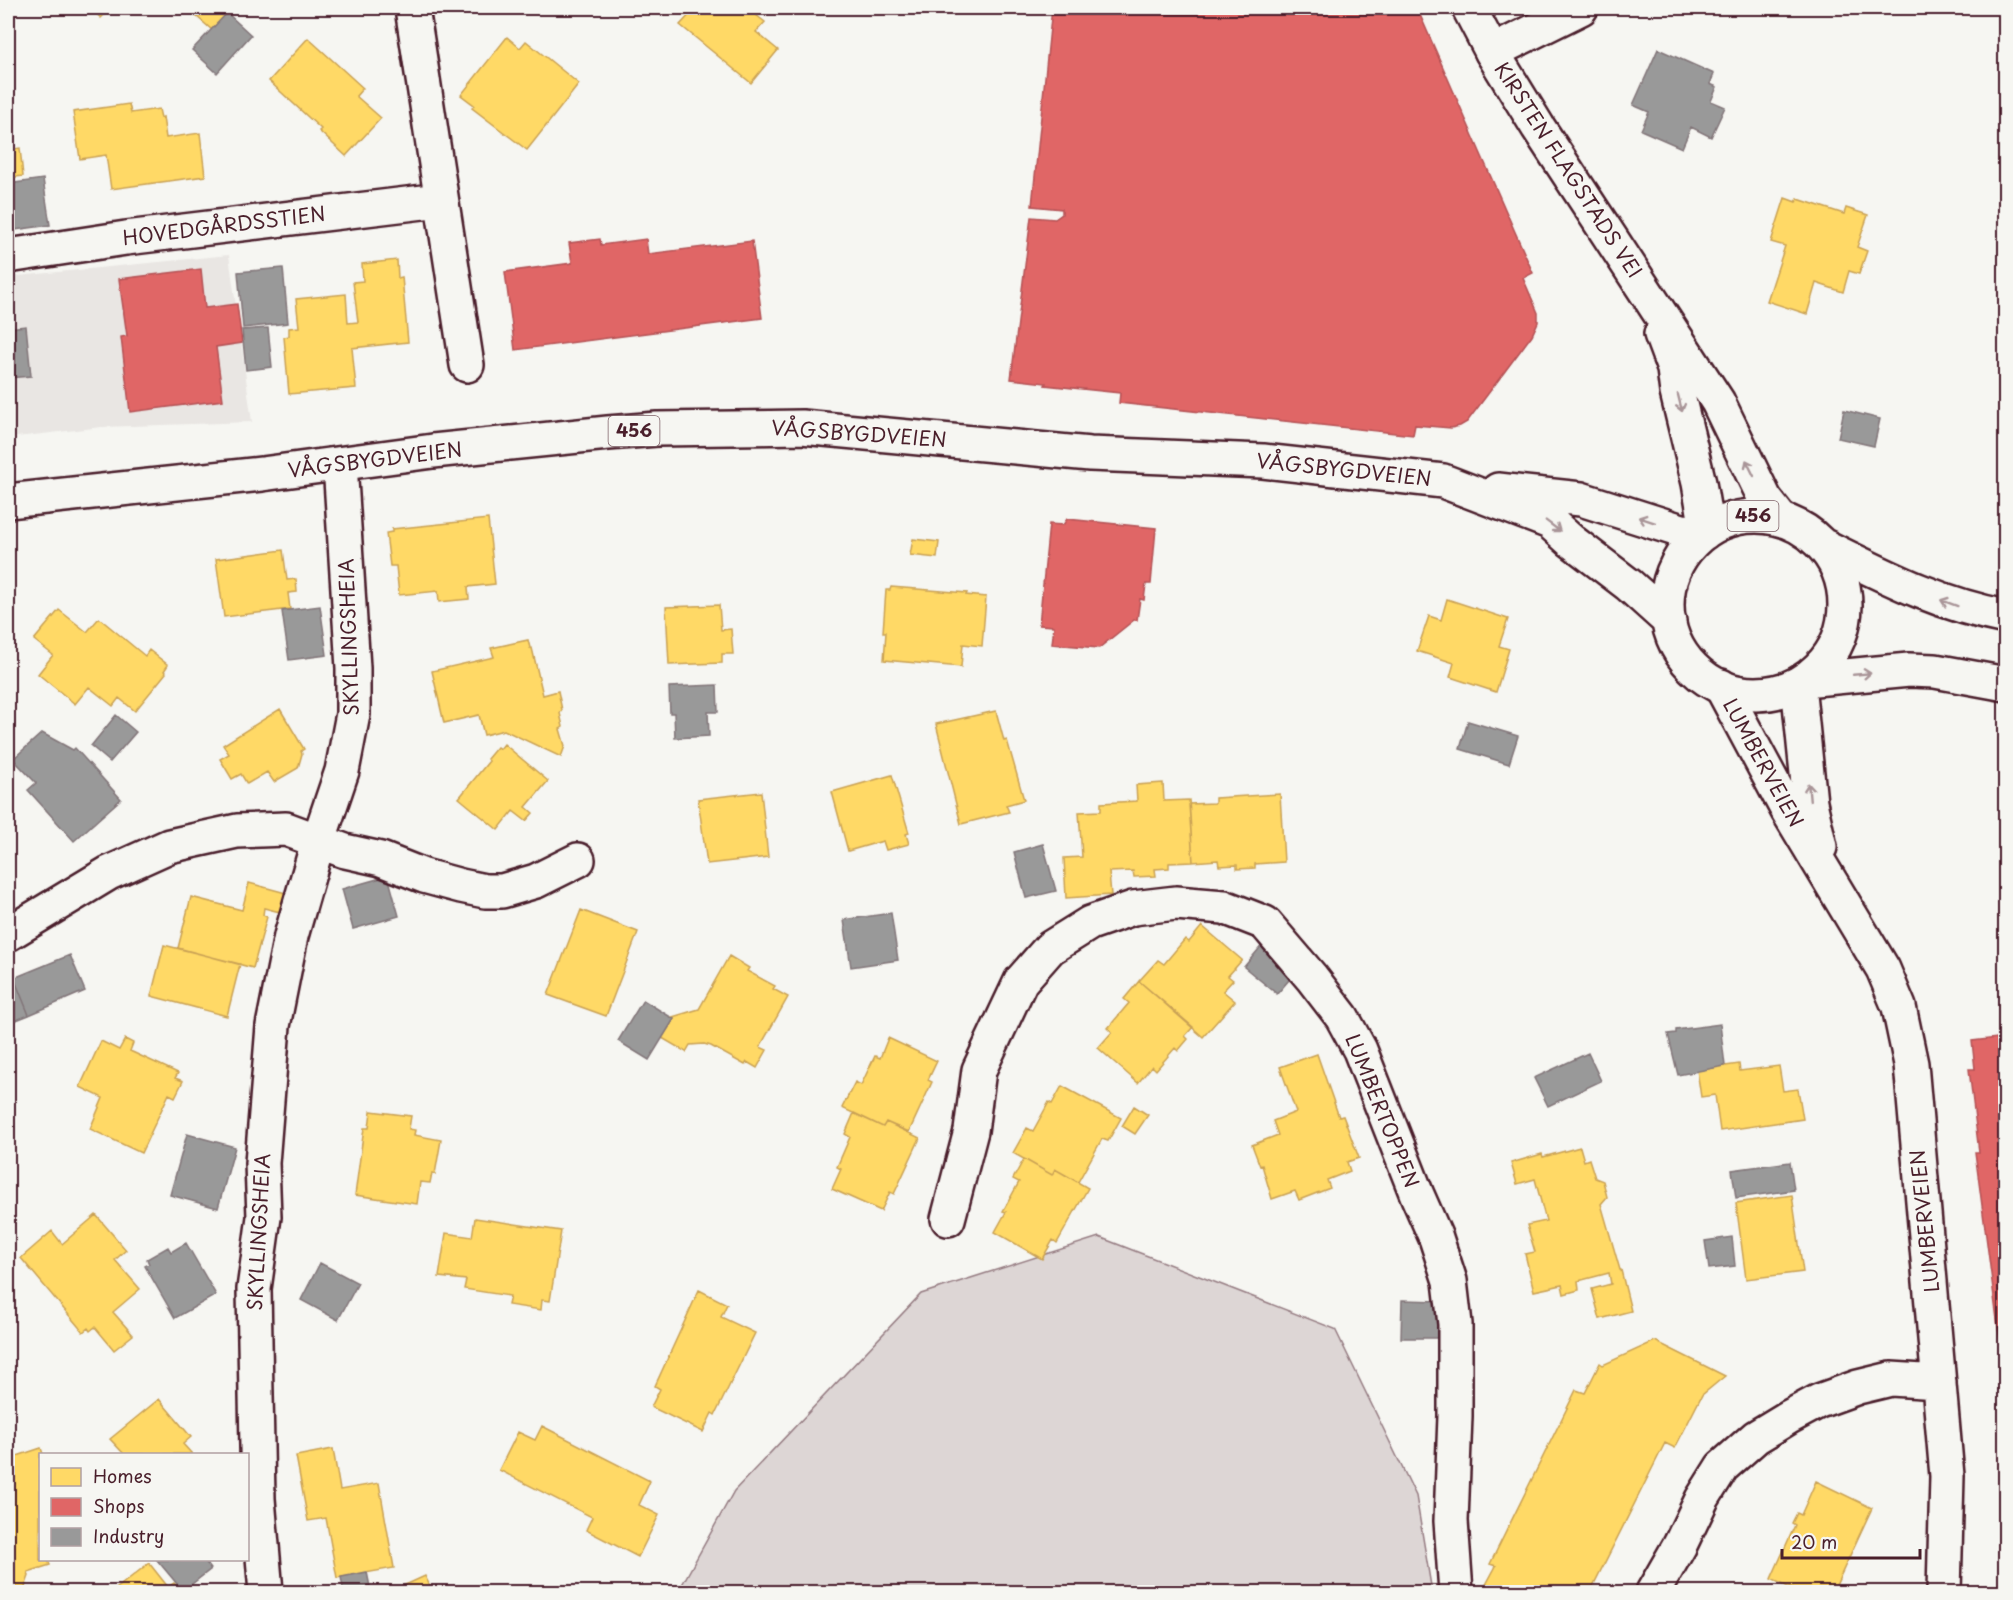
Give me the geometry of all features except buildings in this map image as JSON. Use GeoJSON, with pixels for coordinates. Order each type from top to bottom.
{"type":"FeatureCollection","features":[{"type":"Feature","properties":{"kind":"street","name":"KIRSTEN FLAGSTADS VEI"},"geometry":{"type":"LineString","coordinates":[[1469,8],[1492,52],[1538,127],[1718,402],[1765,499],[1780,518]]}},
{"type":"Feature","properties":{"kind":"street","name":"KIRSTEN FLAGSTADS VEI"},"geometry":{"type":"LineString","coordinates":[[1492,52],[1581,8]]}},
{"type":"Feature","properties":{"kind":"street"},"geometry":{"type":"LineString","coordinates":[[407,11],[467,365]]}},
{"type":"Feature","properties":{"kind":"street","name":"HOVEDGÅRDSSTIEN"},"geometry":{"type":"LineString","coordinates":[[8,256],[126,238],[440,200]]}},
{"type":"Feature","properties":{"kind":"street","name":"KIRSTEN FLAGSTADS VEI"},"geometry":{"type":"LineString","coordinates":[[1643,288],[1674,369],[1677,392],[1699,483],[1705,531]]}},
{"type":"Feature","properties":{"kind":"street","name":"VÅGSBYGDVEIEN"},"geometry":{"type":"LineString","coordinates":[[8,501],[340,464],[433,451],[608,433],[657,429],[802,427],[1090,454],[1263,461],[1443,480],[1550,522],[1629,585],[1669,621]]}},
{"type":"Feature","properties":{"kind":"street","name":"SKYLLINGSHEIA"},"geometry":{"type":"LineString","coordinates":[[266,1593],[258,1500],[254,1289],[264,1217],[262,1163],[273,1026],[291,936],[318,842],[342,771],[353,714],[352,656],[340,464]]}},
{"type":"Feature","properties":{"kind":"street","name":"VÅGSBYGDVEIEN"},"geometry":{"type":"LineString","coordinates":[[1461,486],[1581,499],[1682,531],[1705,531]]}},
{"type":"Feature","properties":{"kind":"street","name":"456"},"geometry":{"type":"LineString","coordinates":[[1824,546],[1838,567],[1845,592],[1845,618],[1838,642],[1824,664],[1801,682],[1780,691],[1760,694],[1740,692],[1721,686],[1703,675],[1687,660],[1676,643],[1669,621],[1667,605],[1673,572],[1681,557],[1705,531],[1742,517],[1761,515],[1780,518],[1804,529],[1824,546],[1917,591],[1961,607],[2006,617]]}},
{"type":"Feature","properties":{"kind":"street","name":"456"},"geometry":{"type":"LineString","coordinates":[[1801,682],[1909,670],[1935,671],[2006,684]]}},
{"type":"Feature","properties":{"kind":"street","name":"LUMBERVEIEN"},"geometry":{"type":"LineString","coordinates":[[1801,682],[1810,802],[1825,870]]}},
{"type":"Feature","properties":{"kind":"street","name":"LUMBERVEIEN"},"geometry":{"type":"LineString","coordinates":[[1721,686],[1788,811],[1884,969],[1899,1007],[1906,1035],[1911,1064],[1947,1476],[1944,1593]]}},
{"type":"Feature","properties":{"kind":"street"},"geometry":{"type":"LineString","coordinates":[[8,934],[110,873],[169,846],[237,831],[286,829],[318,842],[381,859],[424,876],[485,891],[502,891],[536,880],[578,860]]}},
{"type":"Feature","properties":{"kind":"street","name":"LUMBERTOPPEN"},"geometry":{"type":"LineString","coordinates":[[948,1219],[971,1131],[979,1070],[1021,981],[1050,948],[1090,924],[1133,908],[1176,903],[1224,907],[1265,923],[1342,1017],[1360,1050],[1436,1238],[1450,1281],[1455,1324],[1455,1416],[1451,1521],[1456,1593]]}},
{"type":"Feature","properties":{"kind":"street"},"geometry":{"type":"LineString","coordinates":[[1653,1593],[1722,1467],[1756,1437],[1789,1416],[1819,1401],[1858,1387],[1891,1379],[1939,1382]]}},
{"type":"Feature","properties":{"kind":"shaded area"},"geometry":{"type":"Polygon","coordinates":[[[229,255],[252,422],[102,427],[8,438],[8,277],[229,255]]]}},
{"type":"Feature","properties":{"kind":"shaded area"},"geometry":{"type":"Polygon","coordinates":[[[1099,1237],[1335,1329],[1416,1496],[1432,1592],[678,1592],[734,1491],[921,1294],[1099,1237]]]}}]}
